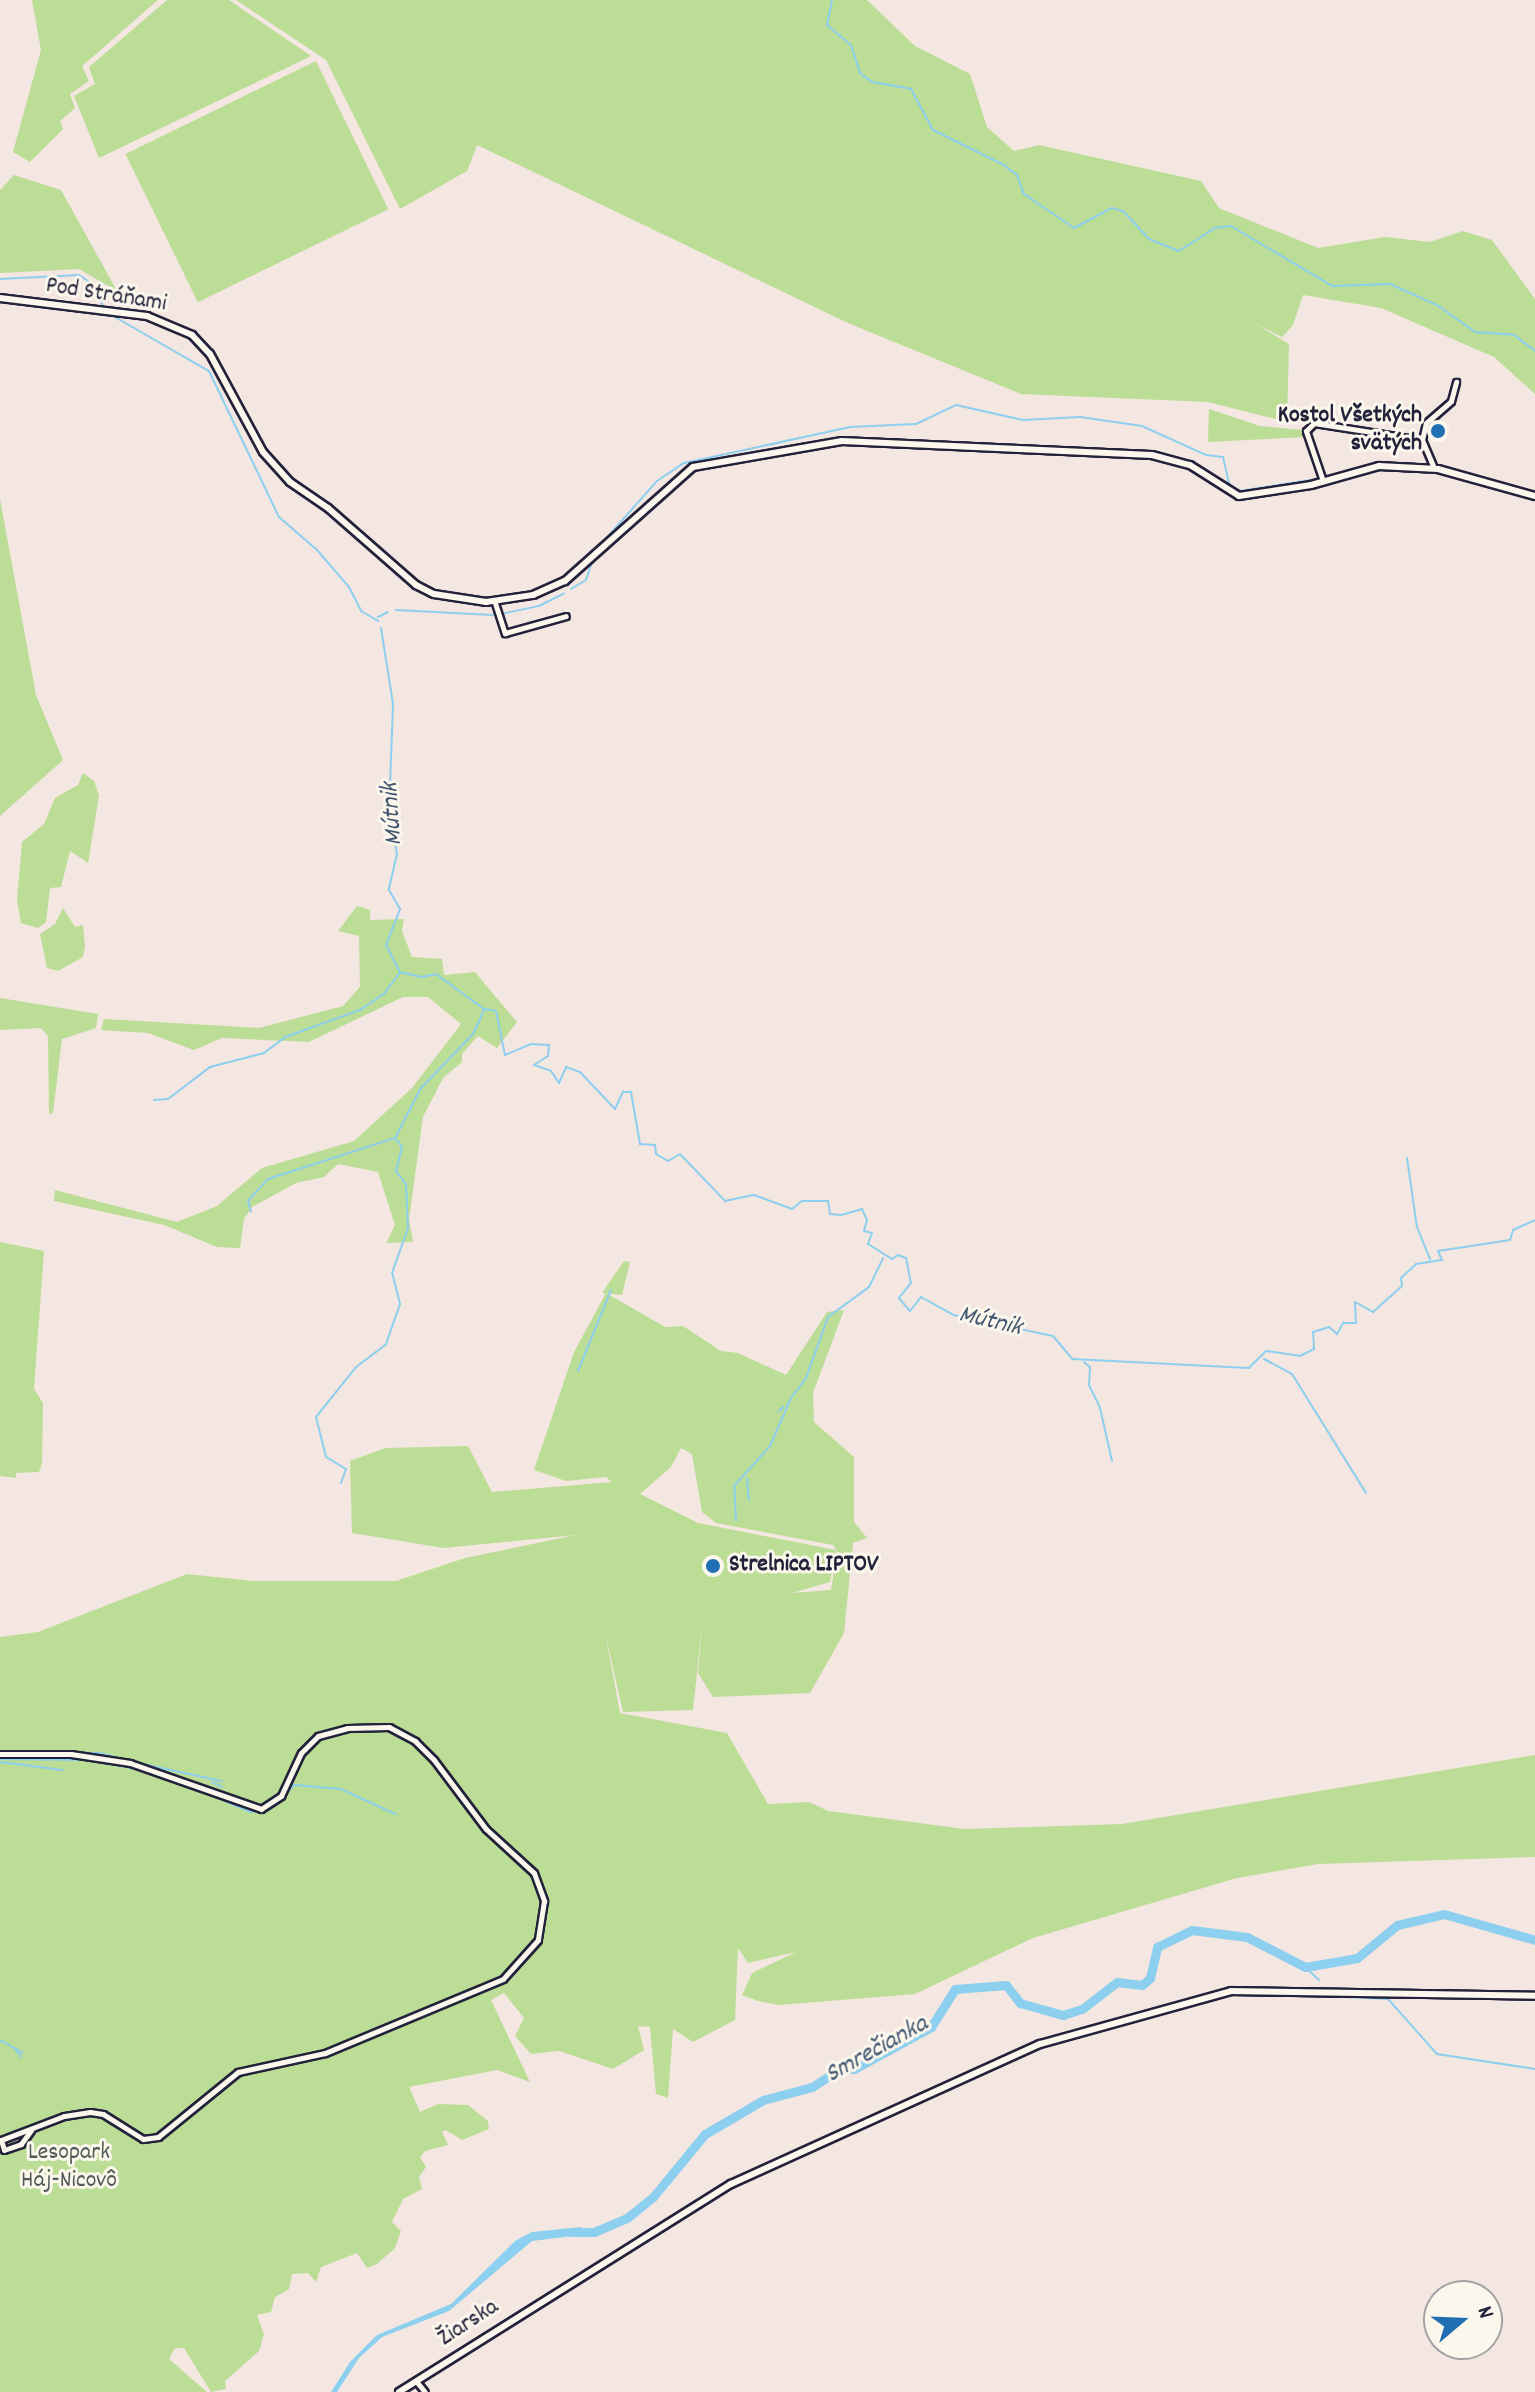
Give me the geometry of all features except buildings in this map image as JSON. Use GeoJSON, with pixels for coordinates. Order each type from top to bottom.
{"type":"FeatureCollection","features":[{"type":"Feature","properties":{"kind":"street","name":"Pod Stráňami"},"geometry":{"type":"LineString","coordinates":[[0,298],[162,320],[201,343],[255,440],[290,482],[425,591],[495,603]]}},
{"type":"Feature","properties":{"kind":"street"},"geometry":{"type":"LineString","coordinates":[[1434,468],[1422,440],[1426,423],[1456,394],[1456,382]]}},
{"type":"Feature","properties":{"kind":"street"},"geometry":{"type":"LineString","coordinates":[[1323,481],[1306,431],[1314,423],[1422,440]]}},
{"type":"Feature","properties":{"kind":"street"},"geometry":{"type":"LineString","coordinates":[[566,616],[505,633],[495,603],[564,582],[610,546],[670,483],[693,467],[723,459],[846,441],[968,443],[1156,455],[1190,465],[1239,496],[1323,481],[1370,466],[1434,468],[1535,496]]}},
{"type":"Feature","properties":{"kind":"street"},"geometry":{"type":"LineString","coordinates":[[0,1754],[71,1754],[130,1763],[261,1809],[281,1796],[301,1753],[318,1736],[347,1728],[389,1727],[424,1750],[486,1829],[528,1866],[544,1901],[538,1940],[503,1979],[325,2053],[238,2072],[158,2137],[143,2139],[103,2114],[90,2112],[31,2130],[1,2140],[4,2150],[21,2144],[31,2130]]}},
{"type":"Feature","properties":{"kind":"street","name":"Žiarska"},"geometry":{"type":"LineString","coordinates":[[399,2392],[746,2176],[1040,2044],[1231,1991],[1535,1996]]}},
{"type":"Feature","properties":{"kind":"street"},"geometry":{"type":"LineString","coordinates":[[416,2381],[425,2392]]}},
{"type":"Feature","properties":{"kind":"green space"},"geometry":{"type":"Polygon","coordinates":[[[32,0],[158,0],[82,66],[89,81],[70,94],[75,108],[60,121],[63,129],[30,162],[13,152],[41,50],[32,0]]]}},
{"type":"Feature","properties":{"kind":"green space"},"geometry":{"type":"Polygon","coordinates":[[[167,0],[229,0],[311,56],[99,158],[74,96],[95,84],[89,67],[167,0]]]}},
{"type":"Feature","properties":{"kind":"green space"},"geometry":{"type":"Polygon","coordinates":[[[236,0],[867,0],[915,46],[970,74],[987,127],[1014,151],[1039,145],[1201,181],[1219,208],[1318,248],[1385,237],[1430,242],[1463,231],[1492,240],[1535,299],[1535,394],[1494,357],[1381,308],[1303,295],[1293,325],[1282,337],[1256,324],[1289,344],[1287,422],[1208,402],[1021,394],[848,323],[477,145],[467,171],[400,209],[326,60],[236,0]]]}},
{"type":"Feature","properties":{"kind":"green space"},"geometry":{"type":"Polygon","coordinates":[[[316,61],[388,209],[198,302],[125,154],[316,61]]]}},
{"type":"Feature","properties":{"kind":"green space"},"geometry":{"type":"Polygon","coordinates":[[[14,175],[61,190],[117,291],[79,269],[0,273],[0,190],[14,175]]]}},
{"type":"Feature","properties":{"kind":"green space"},"geometry":{"type":"Polygon","coordinates":[[[1209,409],[1260,426],[1303,430],[1305,437],[1208,442],[1209,409]]]}},
{"type":"Feature","properties":{"kind":"green space"},"geometry":{"type":"Polygon","coordinates":[[[0,499],[36,695],[63,760],[0,816],[0,499]]]}},
{"type":"Feature","properties":{"kind":"green space"},"geometry":{"type":"Polygon","coordinates":[[[83,773],[94,781],[99,796],[88,863],[70,851],[61,887],[50,888],[46,922],[38,928],[21,923],[17,900],[22,842],[44,824],[55,798],[78,785],[83,773]]]}},
{"type":"Feature","properties":{"kind":"green space"},"geometry":{"type":"Polygon","coordinates":[[[357,906],[370,910],[370,920],[404,919],[402,931],[412,957],[442,959],[444,975],[475,972],[517,1022],[497,1048],[478,1036],[462,1054],[462,1062],[443,1078],[423,1117],[409,1219],[413,1242],[386,1243],[395,1225],[378,1172],[338,1164],[324,1177],[296,1183],[252,1207],[244,1219],[240,1248],[217,1247],[164,1225],[54,1201],[55,1190],[177,1222],[217,1206],[262,1168],[354,1141],[412,1088],[461,1024],[428,997],[403,997],[309,1042],[222,1038],[194,1050],[148,1033],[101,1030],[104,1019],[259,1028],[343,1006],[360,987],[359,936],[338,931],[357,906]]]}},
{"type":"Feature","properties":{"kind":"green space"},"geometry":{"type":"Polygon","coordinates":[[[63,908],[75,927],[83,925],[85,946],[83,957],[58,971],[47,968],[40,934],[55,924],[63,908]]]}},
{"type":"Feature","properties":{"kind":"green space"},"geometry":{"type":"Polygon","coordinates":[[[0,998],[98,1014],[96,1028],[62,1039],[53,1113],[49,1114],[48,1036],[41,1028],[0,1030],[0,998]]]}},
{"type":"Feature","properties":{"kind":"green space"},"geometry":{"type":"Polygon","coordinates":[[[0,1242],[44,1251],[34,1389],[43,1403],[42,1463],[39,1472],[16,1473],[16,1478],[0,1476],[0,1242]]]}},
{"type":"Feature","properties":{"kind":"green space"},"geometry":{"type":"Polygon","coordinates":[[[624,1261],[630,1262],[622,1295],[602,1293],[624,1261]]]}},
{"type":"Feature","properties":{"kind":"green space","name":"Lesopark Háj-Nicovô"},"geometry":{"type":"Polygon","coordinates":[[[606,1293],[665,1327],[683,1326],[721,1351],[738,1353],[786,1375],[827,1312],[844,1310],[813,1393],[814,1422],[854,1457],[854,1522],[867,1538],[853,1543],[844,1633],[810,1693],[713,1697],[698,1673],[703,1616],[693,1710],[623,1712],[605,1632],[620,1713],[727,1733],[768,1804],[809,1802],[828,1811],[965,1829],[1122,1824],[1535,1755],[1535,1857],[1318,1864],[1237,1878],[1033,1938],[915,1994],[779,2005],[758,2001],[742,1995],[752,1973],[796,1952],[748,1963],[738,1948],[735,2020],[693,2042],[673,2029],[668,2098],[656,2094],[650,2027],[638,2026],[644,2050],[613,2069],[559,2051],[531,2054],[515,2036],[524,2018],[504,1993],[491,2000],[530,2082],[497,2070],[409,2087],[420,2112],[438,2104],[468,2105],[488,2121],[489,2129],[462,2140],[446,2130],[442,2132],[448,2145],[425,2151],[420,2157],[426,2167],[419,2177],[422,2189],[403,2199],[392,2222],[401,2231],[395,2248],[377,2264],[367,2268],[357,2253],[321,2267],[316,2282],[308,2273],[292,2274],[289,2289],[275,2297],[271,2312],[257,2315],[264,2334],[259,2351],[225,2381],[226,2389],[211,2392],[184,2348],[175,2348],[169,2359],[207,2392],[0,2392],[0,1637],[38,1632],[187,1574],[253,1581],[396,1581],[465,1558],[576,1535],[444,1548],[352,1533],[350,1461],[385,1448],[468,1446],[492,1492],[612,1482],[606,1477],[566,1481],[534,1470],[574,1352],[606,1293]],[[681,1448],[671,1467],[640,1494],[698,1523],[836,1550],[830,1582],[792,1593],[831,1590],[837,1551],[833,1545],[716,1523],[702,1512],[692,1454],[681,1448]]]}},
{"type":"Feature","properties":{"kind":"water"},"geometry":{"type":"Polygon","coordinates":[[[581,2227],[581,2235],[532,2241],[449,2311],[382,2337],[359,2358],[337,2392],[331,2392],[350,2362],[377,2335],[451,2304],[515,2241],[532,2232],[581,2227]]]}},
{"type":"Feature","properties":{"kind":"waterway"},"geometry":{"type":"LineString","coordinates":[[832,0],[827,25],[851,45],[860,73],[872,82],[911,89],[933,130],[1004,165],[1017,175],[1024,194],[1074,228],[1112,208],[1123,211],[1149,239],[1179,251],[1215,228],[1231,226],[1332,286],[1390,284],[1437,305],[1475,332],[1514,335],[1535,351]]}},
{"type":"Feature","properties":{"kind":"waterway","name":"Mútnik"},"geometry":{"type":"LineString","coordinates":[[0,279],[79,275],[94,285],[104,309]]}},
{"type":"Feature","properties":{"kind":"waterway","name":"Mútnik"},"geometry":{"type":"LineString","coordinates":[[108,313],[209,371],[279,517],[317,550],[349,587],[361,611],[378,621]]}},
{"type":"Feature","properties":{"kind":"waterway"},"geometry":{"type":"LineString","coordinates":[[594,552],[657,481],[684,463],[850,427],[916,424],[956,405],[1023,420],[1080,417],[1142,426],[1206,455],[1223,457],[1230,488],[1239,491],[1317,479]]}},
{"type":"Feature","properties":{"kind":"waterway"},"geometry":{"type":"LineString","coordinates":[[1375,470],[1430,472]]}},
{"type":"Feature","properties":{"kind":"waterway"},"geometry":{"type":"LineString","coordinates":[[1450,475],[1509,492]]}},
{"type":"Feature","properties":{"kind":"waterway"},"geometry":{"type":"LineString","coordinates":[[1324,486],[1347,478]]}},
{"type":"Feature","properties":{"kind":"waterway"},"geometry":{"type":"LineString","coordinates":[[571,589],[586,580],[591,565]]}},
{"type":"Feature","properties":{"kind":"waterway"},"geometry":{"type":"LineString","coordinates":[[501,614],[539,606],[564,593]]}},
{"type":"Feature","properties":{"kind":"waterway"},"geometry":{"type":"LineString","coordinates":[[396,610],[493,615]]}},
{"type":"Feature","properties":{"kind":"waterway"},"geometry":{"type":"LineString","coordinates":[[378,617],[388,612]]}},
{"type":"Feature","properties":{"kind":"waterway","name":"Mútnik"},"geometry":{"type":"LineString","coordinates":[[381,628],[393,704],[389,813],[397,854],[389,890],[400,909],[386,945],[400,972],[422,977],[436,974],[484,1009],[496,1011],[505,1055],[531,1044],[549,1045],[548,1056],[534,1065],[551,1071],[559,1083],[566,1067],[580,1072],[615,1109],[623,1092],[631,1092],[640,1144],[655,1145],[656,1154],[668,1161],[680,1154],[725,1201],[754,1195],[792,1209],[802,1201],[828,1201],[830,1214],[841,1215],[862,1209],[867,1220],[864,1231],[872,1233],[868,1244],[892,1259],[898,1255],[906,1258],[911,1283],[899,1298],[910,1311],[921,1297],[954,1315],[1053,1336],[1072,1359],[1249,1368],[1266,1351],[1300,1356],[1314,1349],[1313,1332],[1329,1327],[1337,1334],[1343,1323],[1356,1323],[1355,1302],[1373,1312],[1402,1286],[1401,1278],[1416,1264],[1442,1260],[1438,1251],[1510,1240],[1513,1230],[1535,1220]]}},
{"type":"Feature","properties":{"kind":"waterway"},"geometry":{"type":"LineString","coordinates":[[154,1100],[168,1099],[210,1067],[264,1053],[285,1037],[360,1010],[384,994],[399,973]]}},
{"type":"Feature","properties":{"kind":"waterway"},"geometry":{"type":"LineString","coordinates":[[341,1483],[346,1469],[326,1457],[316,1417],[356,1367],[386,1344],[400,1304],[392,1273],[408,1228],[406,1184],[396,1171],[402,1147],[395,1138],[421,1088],[473,1034],[484,1010]]}},
{"type":"Feature","properties":{"kind":"waterway"},"geometry":{"type":"LineString","coordinates":[[251,1212],[248,1201],[268,1179],[395,1138]]}},
{"type":"Feature","properties":{"kind":"waterway"},"geometry":{"type":"LineString","coordinates":[[1407,1158],[1417,1227],[1430,1259]]}},
{"type":"Feature","properties":{"kind":"waterway"},"geometry":{"type":"LineString","coordinates":[[736,1520],[734,1486],[770,1446],[791,1398],[806,1378],[828,1317],[869,1287],[883,1258]]}},
{"type":"Feature","properties":{"kind":"waterway"},"geometry":{"type":"LineString","coordinates":[[578,1371],[611,1290]]}},
{"type":"Feature","properties":{"kind":"waterway"},"geometry":{"type":"LineString","coordinates":[[1264,1359],[1292,1374],[1366,1493]]}},
{"type":"Feature","properties":{"kind":"waterway"},"geometry":{"type":"LineString","coordinates":[[1084,1362],[1090,1367],[1089,1385],[1100,1408],[1112,1461]]}},
{"type":"Feature","properties":{"kind":"waterway"},"geometry":{"type":"LineString","coordinates":[[779,1411],[783,1407]]}},
{"type":"Feature","properties":{"kind":"waterway"},"geometry":{"type":"LineString","coordinates":[[747,1478],[749,1500]]}},
{"type":"Feature","properties":{"kind":"waterway"},"geometry":{"type":"LineString","coordinates":[[51,1752],[99,1753],[127,1760]]}},
{"type":"Feature","properties":{"kind":"waterway"},"geometry":{"type":"LineString","coordinates":[[0,1759],[86,1760],[143,1770]]}},
{"type":"Feature","properties":{"kind":"waterway"},"geometry":{"type":"LineString","coordinates":[[0,1762],[62,1770]]}},
{"type":"Feature","properties":{"kind":"waterway"},"geometry":{"type":"LineString","coordinates":[[133,1762],[222,1781]]}},
{"type":"Feature","properties":{"kind":"waterway"},"geometry":{"type":"LineString","coordinates":[[212,1782],[222,1787]]}},
{"type":"Feature","properties":{"kind":"waterway"},"geometry":{"type":"LineString","coordinates":[[202,1791],[250,1812],[271,1809],[294,1785],[341,1789],[395,1814]]}},
{"type":"Feature","properties":{"kind":"waterway","name":"Smrečianka"},"geometry":{"type":"LineString","coordinates":[[571,2232],[594,2232],[627,2218],[653,2197],[705,2134],[763,2100],[812,2087],[838,2070],[854,2069],[931,2027],[955,1989],[1006,1985],[1020,2003],[1063,2015],[1082,2009],[1117,1982],[1142,1985],[1150,1978],[1157,1947],[1192,1930],[1247,1937],[1305,1967],[1357,1958],[1397,1925],[1444,1914],[1535,1940]]}},
{"type":"Feature","properties":{"kind":"waterway"},"geometry":{"type":"LineString","coordinates":[[1305,1967],[1319,1980]]}},
{"type":"Feature","properties":{"kind":"waterway"},"geometry":{"type":"LineString","coordinates":[[1322,1996],[1388,1999],[1437,2054],[1535,2069]]}},
{"type":"Feature","properties":{"kind":"waterway"},"geometry":{"type":"LineString","coordinates":[[0,2040],[23,2053]]}},
{"type":"Feature","properties":{"kind":"waterway"},"geometry":{"type":"LineString","coordinates":[[15,2049],[21,2057]]}},
{"type":"Feature","properties":{"kind":"place","name":"Kostol Všetkých svätých"},"geometry":{"type":"Point","coordinates":[1438,431]}},
{"type":"Feature","properties":{"kind":"place","name":"Strelnica LIPTOV"},"geometry":{"type":"Point","coordinates":[713,1566]}}]}
